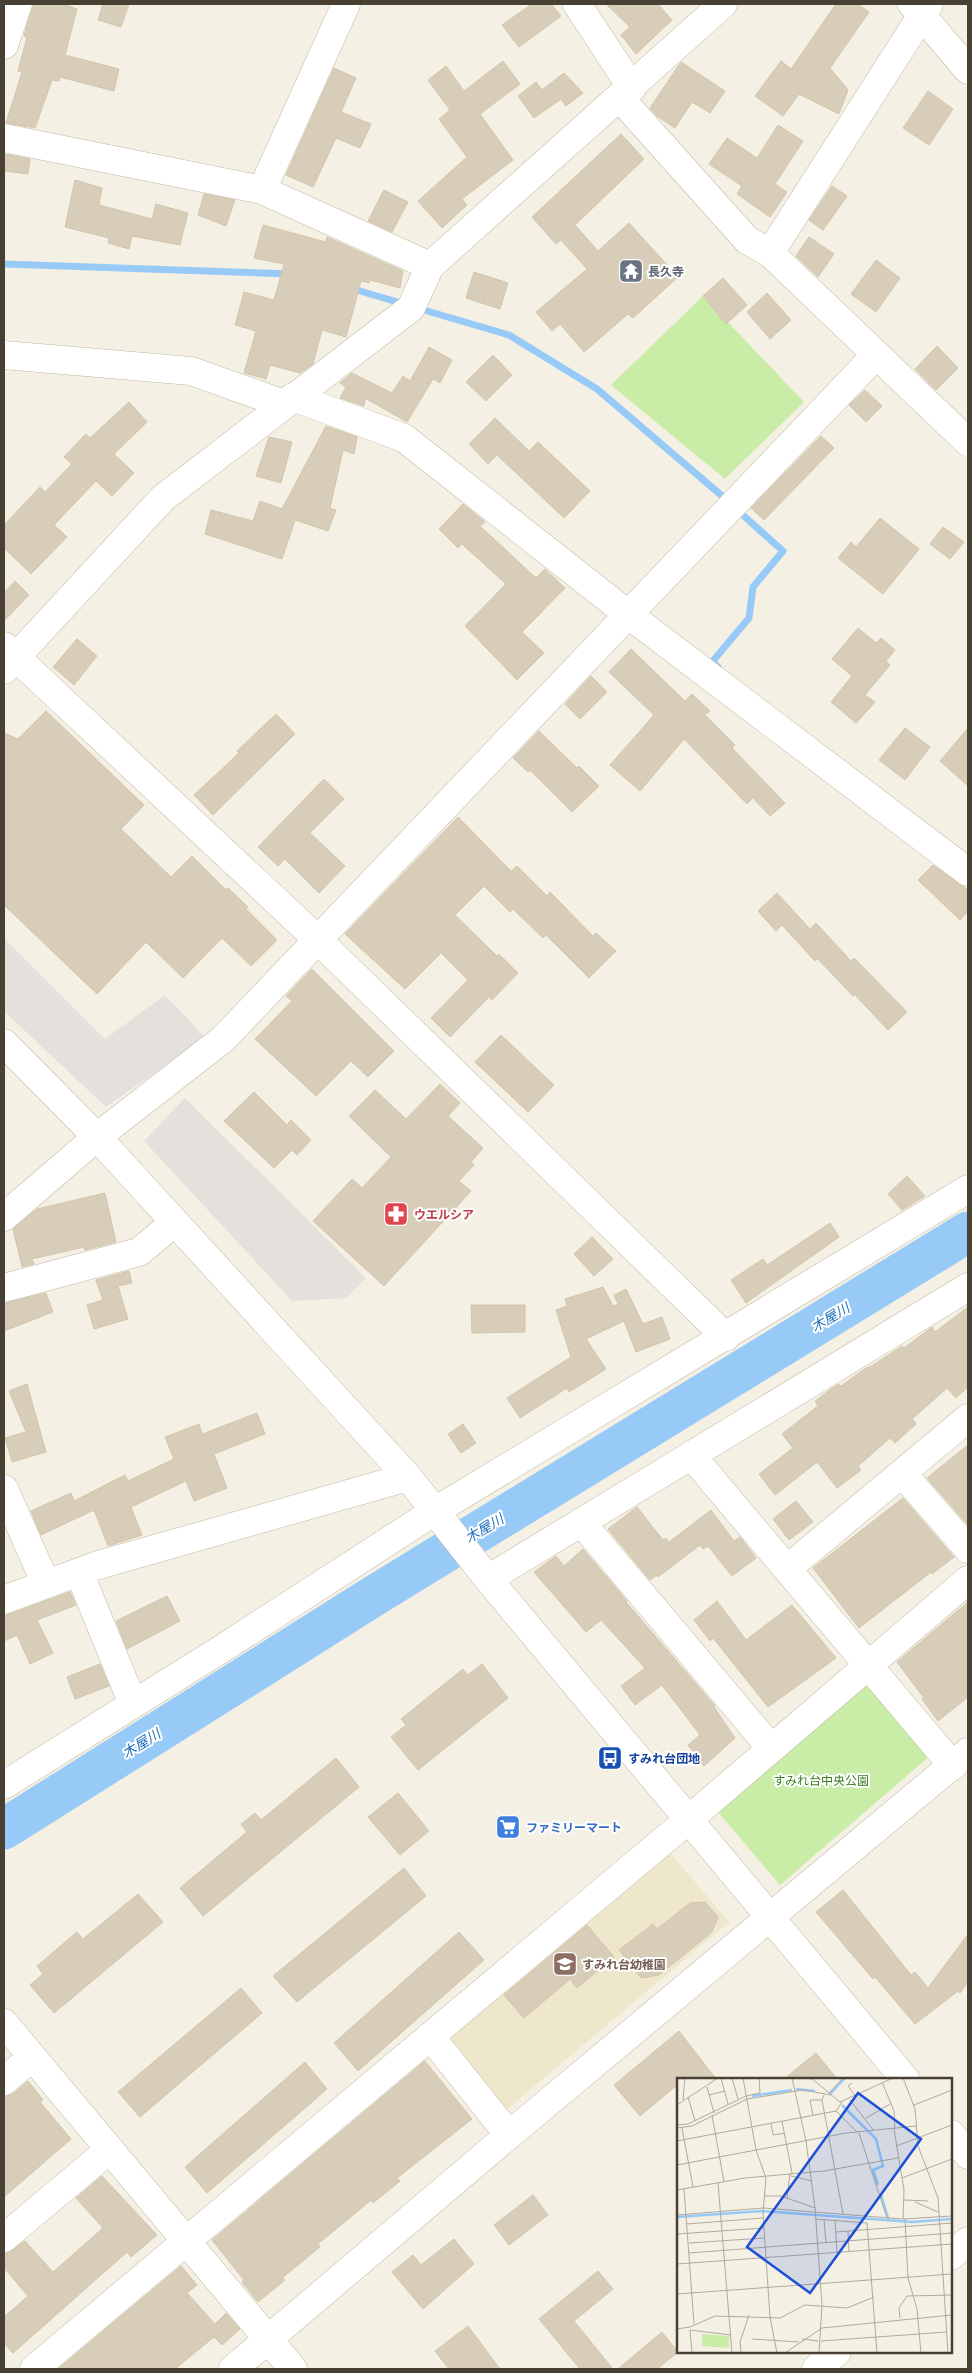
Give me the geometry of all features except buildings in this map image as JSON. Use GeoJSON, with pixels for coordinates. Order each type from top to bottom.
{"type":"FeatureCollection","features":[{"type":"Feature","properties":{"kind":"street"},"geometry":{"type":"LineString","coordinates":[[4,45],[18,4]]}},
{"type":"Feature","properties":{"kind":"street"},"geometry":{"type":"LineString","coordinates":[[262,190],[346,4]]}},
{"type":"Feature","properties":{"kind":"street"},"geometry":{"type":"LineString","coordinates":[[577,4],[626,93],[747,240],[770,253],[968,442]]}},
{"type":"Feature","properties":{"kind":"street"},"geometry":{"type":"LineString","coordinates":[[723,4],[626,93],[430,266],[411,308],[163,498],[8,658],[317,939],[726,1337]]}},
{"type":"Feature","properties":{"kind":"street"},"geometry":{"type":"LineString","coordinates":[[770,253],[921,7],[968,70]]}},
{"type":"Feature","properties":{"kind":"street"},"geometry":{"type":"LineString","coordinates":[[4,138],[262,190],[430,266]]}},
{"type":"Feature","properties":{"kind":"street"},"geometry":{"type":"LineString","coordinates":[[4,354],[190,371],[289,400],[404,438],[629,615],[968,872]]}},
{"type":"Feature","properties":{"kind":"street"},"geometry":{"type":"LineString","coordinates":[[4,1218],[98,1137],[223,1039],[876,355]]}},
{"type":"Feature","properties":{"kind":"street"},"geometry":{"type":"LineString","coordinates":[[4,1043],[98,1137],[408,1477],[485,1575],[904,2078]]}},
{"type":"Feature","properties":{"kind":"street"},"geometry":{"type":"LineString","coordinates":[[4,1785],[133,1704],[440,1518],[726,1337],[968,1189]]}},
{"type":"Feature","properties":{"kind":"street"},"geometry":{"type":"LineString","coordinates":[[4,1288],[139,1252],[175,1222]]}},
{"type":"Feature","properties":{"kind":"street"},"geometry":{"type":"LineString","coordinates":[[485,1575],[581,1522],[968,1287]]}},
{"type":"Feature","properties":{"kind":"street"},"geometry":{"type":"LineString","coordinates":[[787,1569],[968,1418]]}},
{"type":"Feature","properties":{"kind":"street"},"geometry":{"type":"LineString","coordinates":[[233,2369],[509,2134],[770,1919],[960,1759],[870,1666],[691,1455]]}},
{"type":"Feature","properties":{"kind":"street"},"geometry":{"type":"LineString","coordinates":[[902,1473],[968,1550]]}},
{"type":"Feature","properties":{"kind":"street"},"geometry":{"type":"LineString","coordinates":[[4,1600],[79,1572],[408,1477]]}},
{"type":"Feature","properties":{"kind":"street"},"geometry":{"type":"LineString","coordinates":[[4,1489],[46,1584]]}},
{"type":"Feature","properties":{"kind":"street"},"geometry":{"type":"LineString","coordinates":[[581,1522],[771,1748]]}},
{"type":"Feature","properties":{"kind":"street"},"geometry":{"type":"LineString","coordinates":[[79,1572],[133,1704]]}},
{"type":"Feature","properties":{"kind":"street"},"geometry":{"type":"LineString","coordinates":[[34,2369],[688,1820],[870,1666],[968,1580]]}},
{"type":"Feature","properties":{"kind":"street"},"geometry":{"type":"LineString","coordinates":[[4,2023],[293,2369]]}},
{"type":"Feature","properties":{"kind":"street"},"geometry":{"type":"LineString","coordinates":[[430,2036],[509,2134]]}},
{"type":"Feature","properties":{"kind":"street"},"geometry":{"type":"LineString","coordinates":[[4,2081],[32,2057]]}},
{"type":"Feature","properties":{"kind":"street"},"geometry":{"type":"LineString","coordinates":[[952,2135],[968,2155]]}},
{"type":"Feature","properties":{"kind":"street"},"geometry":{"type":"LineString","coordinates":[[4,2238],[109,2150]]}},
{"type":"Feature","properties":{"kind":"street"},"geometry":{"type":"LineString","coordinates":[[952,2255],[968,2241]]}},
{"type":"Feature","properties":{"kind":"street"},"geometry":{"type":"LineString","coordinates":[[816,2369],[836,2353]]}},
{"type":"Feature","properties":{"kind":"shaded area"},"geometry":{"type":"Polygon","coordinates":[[[4,938],[105,1039],[165,995],[205,1037],[106,1107],[4,1011],[4,938]]]}},
{"type":"Feature","properties":{"kind":"shaded area"},"geometry":{"type":"Polygon","coordinates":[[[185,1098],[366,1278],[346,1298],[292,1301],[144,1141],[185,1098]]]}},
{"type":"Feature","properties":{"kind":"shaded area"},"geometry":{"type":"Polygon","coordinates":[[[667,1849],[729,1922],[505,2111],[443,2034],[667,1849]]]}},
{"type":"Feature","properties":{"kind":"green space"},"geometry":{"type":"Polygon","coordinates":[[[703,296],[804,402],[725,479],[611,385],[703,296]]]}},
{"type":"Feature","properties":{"kind":"green space","name":"すみれ台中央公園"},"geometry":{"type":"Polygon","coordinates":[[[863,1676],[931,1755],[780,1885],[712,1805],[863,1676]]]}},
{"type":"Feature","properties":{"kind":"waterway"},"geometry":{"type":"LineString","coordinates":[[4,264],[291,274]]}},
{"type":"Feature","properties":{"kind":"waterway"},"geometry":{"type":"LineString","coordinates":[[350,288],[404,304]]}},
{"type":"Feature","properties":{"kind":"waterway"},"geometry":{"type":"LineString","coordinates":[[417,308],[509,335],[597,389],[728,501]]}},
{"type":"Feature","properties":{"kind":"waterway"},"geometry":{"type":"LineString","coordinates":[[718,667],[712,662],[749,618],[753,587],[783,551],[736,509]]}},
{"type":"Feature","properties":{"kind":"waterway","name":"木屋川"},"geometry":{"type":"LineString","coordinates":[[4,1829],[377,1594],[968,1232]]}},
{"type":"Feature","properties":{"kind":"place","name":"長久寺"},"geometry":{"type":"Point","coordinates":[631,271]}},
{"type":"Feature","properties":{"kind":"place","name":"ウエルシア"},"geometry":{"type":"Point","coordinates":[396,1214]}},
{"type":"Feature","properties":{"kind":"place","name":"すみれ台団地"},"geometry":{"type":"Point","coordinates":[610,1758]}},
{"type":"Feature","properties":{"kind":"place","name":"ファミリーマート"},"geometry":{"type":"Point","coordinates":[508,1827]}},
{"type":"Feature","properties":{"kind":"place","name":"すみれ台幼稚園"},"geometry":{"type":"Point","coordinates":[565,1964]}}]}
